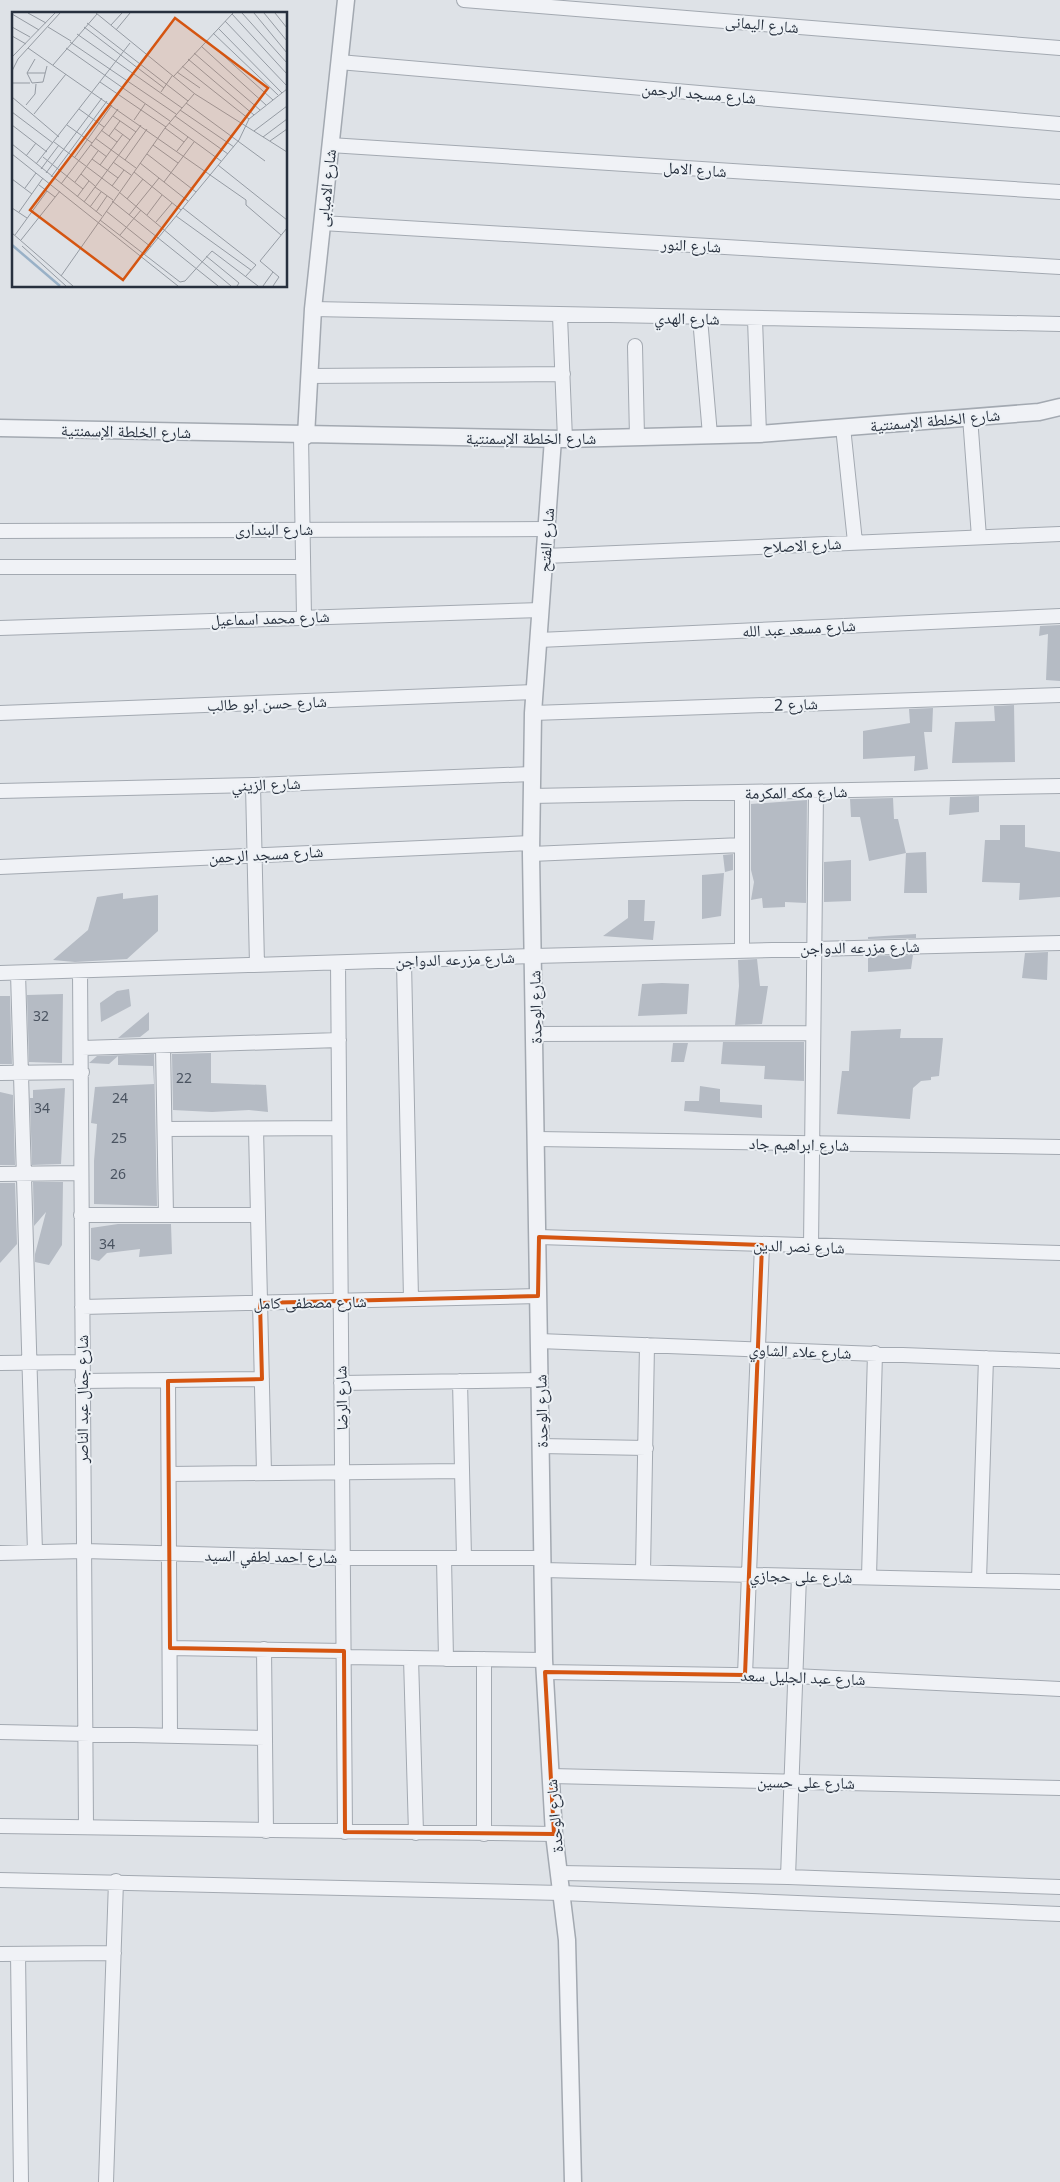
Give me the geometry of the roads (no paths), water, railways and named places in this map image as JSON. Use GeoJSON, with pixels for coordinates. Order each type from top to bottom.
{"type":"FeatureCollection","features":[{"type":"Feature","properties":{"kind":"street","name":"شارع الامبابى"},"geometry":{"type":"LineString","coordinates":[[303,436],[310,376],[313,310],[346,0]]}},
{"type":"Feature","properties":{"kind":"street","name":"شارع اليمانى"},"geometry":{"type":"LineString","coordinates":[[464,0],[1060,48]]}},
{"type":"Feature","properties":{"kind":"street","name":"شارع مسجد الرحمن"},"geometry":{"type":"LineString","coordinates":[[339,62],[1060,124]]}},
{"type":"Feature","properties":{"kind":"street","name":"شارع الامل"},"geometry":{"type":"LineString","coordinates":[[330,145],[1060,192]]}},
{"type":"Feature","properties":{"kind":"street","name":"شارع النور"},"geometry":{"type":"LineString","coordinates":[[322,223],[1060,267]]}},
{"type":"Feature","properties":{"kind":"street","name":"شارع الهدي"},"geometry":{"type":"LineString","coordinates":[[313,310],[1060,324]]}},
{"type":"Feature","properties":{"kind":"street"},"geometry":{"type":"LineString","coordinates":[[559,439],[563,374],[560,316]]}},
{"type":"Feature","properties":{"kind":"street"},"geometry":{"type":"LineString","coordinates":[[700,318],[710,435]]}},
{"type":"Feature","properties":{"kind":"street"},"geometry":{"type":"LineString","coordinates":[[755,319],[759,434]]}},
{"type":"Feature","properties":{"kind":"street"},"geometry":{"type":"LineString","coordinates":[[635,346],[637,437]]}},
{"type":"Feature","properties":{"kind":"street"},"geometry":{"type":"LineString","coordinates":[[310,376],[563,374]]}},
{"type":"Feature","properties":{"kind":"street","name":"شارع الخلطة الإسمنتية"},"geometry":{"type":"LineString","coordinates":[[0,428],[303,436],[559,439],[759,434],[1038,412],[1060,407]]}},
{"type":"Feature","properties":{"kind":"street"},"geometry":{"type":"LineString","coordinates":[[970,417],[979,537]]}},
{"type":"Feature","properties":{"kind":"street"},"geometry":{"type":"LineString","coordinates":[[843,427],[855,542]]}},
{"type":"Feature","properties":{"kind":"street"},"geometry":{"type":"LineString","coordinates":[[303,436],[302,529],[304,617]]}},
{"type":"Feature","properties":{"kind":"street","name":"شارع الفتح"},"geometry":{"type":"LineString","coordinates":[[539,640],[547,529],[559,439]]}},
{"type":"Feature","properties":{"kind":"street","name":"شارع البندارى"},"geometry":{"type":"LineString","coordinates":[[0,531],[547,529]]}},
{"type":"Feature","properties":{"kind":"street","name":"شارع الاصلاح"},"geometry":{"type":"LineString","coordinates":[[545,556],[1060,534]]}},
{"type":"Feature","properties":{"kind":"street"},"geometry":{"type":"LineString","coordinates":[[0,567],[303,567]]}},
{"type":"Feature","properties":{"kind":"street","name":"شارع محمد اسماعيل"},"geometry":{"type":"LineString","coordinates":[[0,628],[541,610]]}},
{"type":"Feature","properties":{"kind":"street","name":"شارع مسعد عبد الله"},"geometry":{"type":"LineString","coordinates":[[539,640],[1060,616]]}},
{"type":"Feature","properties":{"kind":"street","name":"شارع الوحدة"},"geometry":{"type":"LineString","coordinates":[[539,640],[533,713],[531,848],[539,1237],[538,1296],[542,1446],[542,1564],[545,1666],[554,1834],[560,1873],[568,1968],[573,2182]]}},
{"type":"Feature","properties":{"kind":"street","name":"شارع حسن ابو طالب"},"geometry":{"type":"LineString","coordinates":[[0,713],[535,692]]}},
{"type":"Feature","properties":{"kind":"street","name":"شارع 2"},"geometry":{"type":"LineString","coordinates":[[533,713],[1060,695]]}},
{"type":"Feature","properties":{"kind":"street","name":"شارع الزيني"},"geometry":{"type":"LineString","coordinates":[[0,791],[253,785],[531,774]]}},
{"type":"Feature","properties":{"kind":"street"},"geometry":{"type":"LineString","coordinates":[[253,785],[257,965]]}},
{"type":"Feature","properties":{"kind":"street","name":"شارع مكه المكرمة"},"geometry":{"type":"LineString","coordinates":[[531,796],[1060,786]]}},
{"type":"Feature","properties":{"kind":"street"},"geometry":{"type":"LineString","coordinates":[[811,1247],[816,792]]}},
{"type":"Feature","properties":{"kind":"street"},"geometry":{"type":"LineString","coordinates":[[742,793],[742,950]]}},
{"type":"Feature","properties":{"kind":"street","name":"شارع مسجد الرحمن"},"geometry":{"type":"LineString","coordinates":[[0,867],[255,855],[742,845]]}},
{"type":"Feature","properties":{"kind":"street","name":"شارع مزرعه الدواجن"},"geometry":{"type":"LineString","coordinates":[[0,973],[404,962],[742,950],[1060,943]]}},
{"type":"Feature","properties":{"kind":"street"},"geometry":{"type":"LineString","coordinates":[[404,962],[412,1299]]}},
{"type":"Feature","properties":{"kind":"street","name":"شارع الرضا"},"geometry":{"type":"LineString","coordinates":[[338,963],[345,1832]]}},
{"type":"Feature","properties":{"kind":"street","name":"شارع جمال عبد الناصر"},"geometry":{"type":"LineString","coordinates":[[80,971],[86,1826]]}},
{"type":"Feature","properties":{"kind":"street"},"geometry":{"type":"LineString","coordinates":[[18,973],[35,1552]]}},
{"type":"Feature","properties":{"kind":"street"},"geometry":{"type":"LineString","coordinates":[[535,1034],[813,1033]]}},
{"type":"Feature","properties":{"kind":"street"},"geometry":{"type":"LineString","coordinates":[[82,1048],[339,1040]]}},
{"type":"Feature","properties":{"kind":"street"},"geometry":{"type":"LineString","coordinates":[[163,1046],[166,1215]]}},
{"type":"Feature","properties":{"kind":"street"},"geometry":{"type":"LineString","coordinates":[[0,1073],[82,1072]]}},
{"type":"Feature","properties":{"kind":"street"},"geometry":{"type":"LineString","coordinates":[[165,1129],[339,1128]]}},
{"type":"Feature","properties":{"kind":"street"},"geometry":{"type":"LineString","coordinates":[[256,1129],[264,1473]]}},
{"type":"Feature","properties":{"kind":"street","name":"شارع ابراهيم جاد"},"geometry":{"type":"LineString","coordinates":[[537,1139],[1060,1147]]}},
{"type":"Feature","properties":{"kind":"street"},"geometry":{"type":"LineString","coordinates":[[0,1174],[81,1173]]}},
{"type":"Feature","properties":{"kind":"street"},"geometry":{"type":"LineString","coordinates":[[82,1215],[258,1215]]}},
{"type":"Feature","properties":{"kind":"street","name":"شارع نصر الدين"},"geometry":{"type":"LineString","coordinates":[[539,1237],[1060,1254]]}},
{"type":"Feature","properties":{"kind":"street"},"geometry":{"type":"LineString","coordinates":[[745,1675],[762,1245]]}},
{"type":"Feature","properties":{"kind":"street","name":"شارع مصطفى كامل"},"geometry":{"type":"LineString","coordinates":[[82,1307],[538,1296]]}},
{"type":"Feature","properties":{"kind":"street","name":"شارع علاء الشاوي"},"geometry":{"type":"LineString","coordinates":[[539,1341],[1060,1360]]}},
{"type":"Feature","properties":{"kind":"street"},"geometry":{"type":"LineString","coordinates":[[643,1572],[647,1345]]}},
{"type":"Feature","properties":{"kind":"street"},"geometry":{"type":"LineString","coordinates":[[870,1577],[875,1354]]}},
{"type":"Feature","properties":{"kind":"street"},"geometry":{"type":"LineString","coordinates":[[980,1580],[986,1358]]}},
{"type":"Feature","properties":{"kind":"street"},"geometry":{"type":"LineString","coordinates":[[0,1363],[82,1362]]}},
{"type":"Feature","properties":{"kind":"street"},"geometry":{"type":"LineString","coordinates":[[82,1381],[262,1379]]}},
{"type":"Feature","properties":{"kind":"street"},"geometry":{"type":"LineString","coordinates":[[341,1383],[540,1380]]}},
{"type":"Feature","properties":{"kind":"street"},"geometry":{"type":"LineString","coordinates":[[168,1381],[170,1736]]}},
{"type":"Feature","properties":{"kind":"street"},"geometry":{"type":"LineString","coordinates":[[460,1381],[464,1558]]}},
{"type":"Feature","properties":{"kind":"street"},"geometry":{"type":"LineString","coordinates":[[542,1446],[646,1448]]}},
{"type":"Feature","properties":{"kind":"street"},"geometry":{"type":"LineString","coordinates":[[169,1474],[462,1471]]}},
{"type":"Feature","properties":{"kind":"street","name":"شارع احمد لطفي السيد"},"geometry":{"type":"LineString","coordinates":[[0,1553],[84,1551],[343,1558],[464,1558],[542,1564]]}},
{"type":"Feature","properties":{"kind":"street"},"geometry":{"type":"LineString","coordinates":[[444,1558],[446,1659]]}},
{"type":"Feature","properties":{"kind":"street","name":"شارع على حجازي"},"geometry":{"type":"LineString","coordinates":[[542,1564],[643,1572],[1060,1582]]}},
{"type":"Feature","properties":{"kind":"street"},"geometry":{"type":"LineString","coordinates":[[788,1877],[798,1576]]}},
{"type":"Feature","properties":{"kind":"street","name":"شارع عبد الجليل سعد"},"geometry":{"type":"LineString","coordinates":[[170,1648],[264,1649],[411,1658],[484,1659],[545,1666],[1060,1689]]}},
{"type":"Feature","properties":{"kind":"street"},"geometry":{"type":"LineString","coordinates":[[264,1649],[266,1831]]}},
{"type":"Feature","properties":{"kind":"street"},"geometry":{"type":"LineString","coordinates":[[411,1658],[416,1833]]}},
{"type":"Feature","properties":{"kind":"street"},"geometry":{"type":"LineString","coordinates":[[484,1659],[484,1834]]}},
{"type":"Feature","properties":{"kind":"street"},"geometry":{"type":"LineString","coordinates":[[0,1732],[265,1738]]}},
{"type":"Feature","properties":{"kind":"street","name":"شارع على حسين"},"geometry":{"type":"LineString","coordinates":[[551,1776],[1060,1788]]}},
{"type":"Feature","properties":{"kind":"street"},"geometry":{"type":"LineString","coordinates":[[0,1826],[554,1834]]}},
{"type":"Feature","properties":{"kind":"street"},"geometry":{"type":"LineString","coordinates":[[560,1873],[788,1877],[1060,1887]]}},
{"type":"Feature","properties":{"kind":"street"},"geometry":{"type":"LineString","coordinates":[[0,1880],[561,1892],[1060,1914]]}},
{"type":"Feature","properties":{"kind":"street"},"geometry":{"type":"LineString","coordinates":[[106,2182],[116,1881]]}},
{"type":"Feature","properties":{"kind":"street"},"geometry":{"type":"LineString","coordinates":[[0,1954],[114,1953]]}},
{"type":"Feature","properties":{"kind":"street"},"geometry":{"type":"LineString","coordinates":[[18,1954],[22,2182]]}}]}
